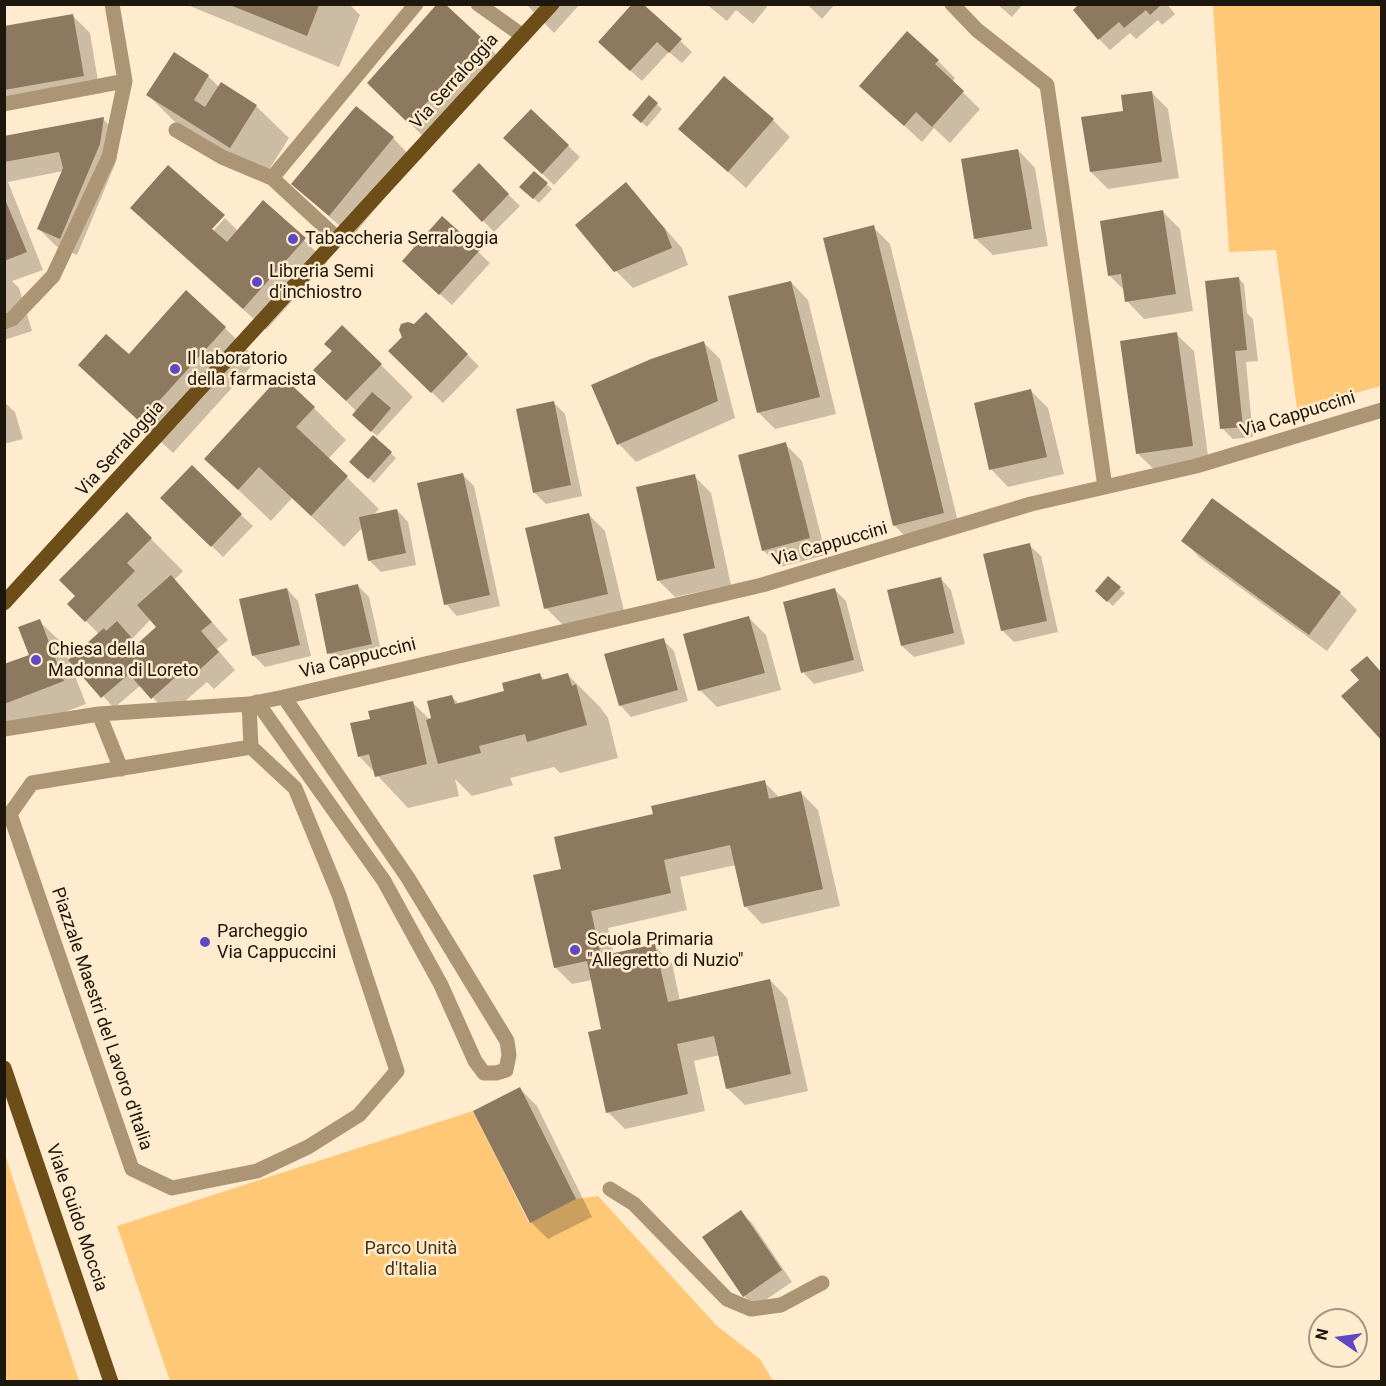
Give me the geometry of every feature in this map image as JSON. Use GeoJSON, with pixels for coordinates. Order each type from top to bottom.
{"type":"FeatureCollection","features":[{"type":"Feature","properties":{"kind":"main road","name":"Via Serraloggia"},"geometry":{"type":"LineString","coordinates":[[4,603],[552,4]]}},
{"type":"Feature","properties":{"kind":"main road","name":"Viale Guido Moccia"},"geometry":{"type":"LineString","coordinates":[[4,1068],[111,1382]]}},
{"type":"Feature","properties":{"kind":"street"},"geometry":{"type":"LineString","coordinates":[[4,322],[12,319],[53,276],[109,157],[125,81],[112,4]]}},
{"type":"Feature","properties":{"kind":"street"},"geometry":{"type":"LineString","coordinates":[[272,178],[416,4]]}},
{"type":"Feature","properties":{"kind":"street"},"geometry":{"type":"LineString","coordinates":[[478,4],[523,36]]}},
{"type":"Feature","properties":{"kind":"street"},"geometry":{"type":"LineString","coordinates":[[952,4],[977,30],[1047,85],[1105,487]]}},
{"type":"Feature","properties":{"kind":"street"},"geometry":{"type":"LineString","coordinates":[[4,104],[125,81]]}},
{"type":"Feature","properties":{"kind":"street"},"geometry":{"type":"LineString","coordinates":[[176,130],[222,157],[272,178],[338,239]]}},
{"type":"Feature","properties":{"kind":"street","name":"Via Cappuccini"},"geometry":{"type":"LineString","coordinates":[[4,729],[99,714],[253,703],[284,697],[480,649],[762,585],[1031,504],[1196,466],[1382,410]]}},
{"type":"Feature","properties":{"kind":"street","name":"Via Cappuccini"},"geometry":{"type":"LineString","coordinates":[[253,703],[384,881],[441,985],[475,1061],[484,1073],[506,1070],[509,1055],[507,1041],[408,878],[284,697]]}},
{"type":"Feature","properties":{"kind":"street"},"geometry":{"type":"LineString","coordinates":[[251,747],[253,703]]}},
{"type":"Feature","properties":{"kind":"street"},"geometry":{"type":"LineString","coordinates":[[99,714],[121,768]]}},
{"type":"Feature","properties":{"kind":"street","name":"Piazzale Maestri del Lavoro d'Italia"},"geometry":{"type":"LineString","coordinates":[[251,747],[295,788],[339,895],[397,1071],[359,1115],[308,1147],[257,1171],[172,1188],[132,1169],[10,814],[32,783],[251,747]]}},
{"type":"Feature","properties":{"kind":"street"},"geometry":{"type":"LineString","coordinates":[[610,1189],[634,1204],[727,1299],[751,1309],[781,1305],[822,1283]]}},
{"type":"Feature","properties":{"kind":"green space"},"geometry":{"type":"Polygon","coordinates":[[[1213,5],[1381,5],[1381,386],[1297,409],[1276,250],[1229,252],[1213,5]]]}},
{"type":"Feature","properties":{"kind":"green space","name":"Parco Unità d'Italia"},"geometry":{"type":"Polygon","coordinates":[[[473,1111],[529,1223],[576,1199],[598,1196],[717,1326],[760,1359],[773,1381],[170,1381],[117,1226],[473,1111]]]}},
{"type":"Feature","properties":{"kind":"green space"},"geometry":{"type":"Polygon","coordinates":[[[5,1155],[79,1381],[5,1381],[5,1155]]]}},
{"type":"Feature","properties":{"kind":"building"},"geometry":{"type":"Polygon","coordinates":[[[437,4],[445,4],[484,40],[408,123],[367,83],[437,4]]]}},
{"type":"Feature","properties":{"kind":"building"},"geometry":{"type":"Polygon","coordinates":[[[632,4],[643,4],[682,39],[669,53],[657,42],[630,71],[598,42],[632,4]]]}},
{"type":"Feature","properties":{"kind":"building"},"geometry":{"type":"Polygon","coordinates":[[[1079,4],[1162,4],[1150,15],[1146,10],[1124,28],[1119,22],[1098,40],[1073,10],[1079,4]]]}},
{"type":"Feature","properties":{"kind":"building"},"geometry":{"type":"Polygon","coordinates":[[[230,5],[319,5],[307,36],[230,5]]]}},
{"type":"Feature","properties":{"kind":"building"},"geometry":{"type":"Polygon","coordinates":[[[73,14],[84,76],[4,90],[4,26],[73,14]]]}},
{"type":"Feature","properties":{"kind":"building"},"geometry":{"type":"Polygon","coordinates":[[[907,31],[939,60],[935,64],[964,91],[932,127],[916,112],[904,126],[859,86],[907,31]]]}},
{"type":"Feature","properties":{"kind":"building"},"geometry":{"type":"Polygon","coordinates":[[[174,52],[209,75],[194,100],[205,107],[221,82],[257,105],[230,148],[146,95],[174,52]]]}},
{"type":"Feature","properties":{"kind":"building"},"geometry":{"type":"Polygon","coordinates":[[[724,76],[774,119],[728,172],[678,129],[724,76]]]}},
{"type":"Feature","properties":{"kind":"building"},"geometry":{"type":"Polygon","coordinates":[[[1152,91],[1162,162],[1090,172],[1081,117],[1123,111],[1121,95],[1152,91]]]}},
{"type":"Feature","properties":{"kind":"building"},"geometry":{"type":"Polygon","coordinates":[[[649,95],[658,103],[641,123],[632,115],[649,95]]]}},
{"type":"Feature","properties":{"kind":"building"},"geometry":{"type":"Polygon","coordinates":[[[356,106],[394,137],[329,216],[291,184],[356,106]]]}},
{"type":"Feature","properties":{"kind":"building"},"geometry":{"type":"Polygon","coordinates":[[[531,109],[569,145],[542,174],[503,138],[531,109]]]}},
{"type":"Feature","properties":{"kind":"building"},"geometry":{"type":"Polygon","coordinates":[[[104,117],[100,144],[60,239],[37,229],[63,168],[59,152],[4,162],[4,136],[104,117]]]}},
{"type":"Feature","properties":{"kind":"building"},"geometry":{"type":"Polygon","coordinates":[[[1018,149],[1032,229],[974,239],[961,159],[1018,149]]]}},
{"type":"Feature","properties":{"kind":"building"},"geometry":{"type":"Polygon","coordinates":[[[479,163],[509,194],[482,222],[452,191],[479,163]]]}},
{"type":"Feature","properties":{"kind":"building"},"geometry":{"type":"Polygon","coordinates":[[[168,165],[225,215],[212,229],[227,242],[263,200],[306,238],[243,309],[130,208],[168,165]]]}},
{"type":"Feature","properties":{"kind":"building"},"geometry":{"type":"Polygon","coordinates":[[[534,171],[548,183],[533,199],[519,187],[534,171]]]}},
{"type":"Feature","properties":{"kind":"building"},"geometry":{"type":"Polygon","coordinates":[[[626,182],[665,229],[672,248],[614,272],[575,225],[626,182]]]}},
{"type":"Feature","properties":{"kind":"building"},"geometry":{"type":"Polygon","coordinates":[[[4,197],[27,252],[4,261],[4,197]]]}},
{"type":"Feature","properties":{"kind":"building"},"geometry":{"type":"Polygon","coordinates":[[[1163,210],[1176,294],[1125,302],[1121,274],[1108,276],[1100,221],[1163,210]]]}},
{"type":"Feature","properties":{"kind":"building"},"geometry":{"type":"Polygon","coordinates":[[[442,216],[480,250],[439,295],[402,261],[442,216]]]}},
{"type":"Feature","properties":{"kind":"building"},"geometry":{"type":"Polygon","coordinates":[[[874,225],[944,513],[893,526],[823,238],[874,225]]]}},
{"type":"Feature","properties":{"kind":"building"},"geometry":{"type":"Polygon","coordinates":[[[1239,277],[1247,350],[1235,351],[1243,427],[1220,429],[1205,281],[1239,277]]]}},
{"type":"Feature","properties":{"kind":"building"},"geometry":{"type":"Polygon","coordinates":[[[791,281],[820,397],[757,413],[728,296],[791,281]]]}},
{"type":"Feature","properties":{"kind":"building"},"geometry":{"type":"Polygon","coordinates":[[[186,290],[226,327],[140,422],[78,365],[106,334],[129,354],[186,290]]]}},
{"type":"Feature","properties":{"kind":"building"},"geometry":{"type":"Polygon","coordinates":[[[426,312],[468,354],[431,393],[388,351],[402,337],[399,330],[401,324],[408,322],[414,324],[426,312]]]}},
{"type":"Feature","properties":{"kind":"building"},"geometry":{"type":"Polygon","coordinates":[[[342,325],[382,364],[346,401],[313,370],[332,351],[324,344],[342,325]]]}},
{"type":"Feature","properties":{"kind":"building"},"geometry":{"type":"Polygon","coordinates":[[[1177,332],[1193,446],[1136,454],[1120,341],[1177,332]]]}},
{"type":"Feature","properties":{"kind":"building"},"geometry":{"type":"Polygon","coordinates":[[[704,341],[718,401],[617,445],[591,385],[651,359],[704,341]]]}},
{"type":"Feature","properties":{"kind":"building"},"geometry":{"type":"Polygon","coordinates":[[[281,375],[315,407],[296,427],[348,476],[311,516],[259,467],[238,490],[204,459],[281,375]]]}},
{"type":"Feature","properties":{"kind":"building"},"geometry":{"type":"Polygon","coordinates":[[[1031,389],[1047,457],[989,470],[974,403],[1031,389]]]}},
{"type":"Feature","properties":{"kind":"building"},"geometry":{"type":"Polygon","coordinates":[[[372,392],[391,408],[371,432],[352,415],[372,392]]]}},
{"type":"Feature","properties":{"kind":"building"},"geometry":{"type":"Polygon","coordinates":[[[554,401],[571,485],[533,493],[516,409],[554,401]]]}},
{"type":"Feature","properties":{"kind":"building"},"geometry":{"type":"Polygon","coordinates":[[[373,435],[392,452],[368,479],[349,462],[373,435]]]}},
{"type":"Feature","properties":{"kind":"building"},"geometry":{"type":"Polygon","coordinates":[[[786,442],[810,538],[762,551],[738,455],[786,442]]]}},
{"type":"Feature","properties":{"kind":"building"},"geometry":{"type":"Polygon","coordinates":[[[192,465],[242,514],[211,547],[160,498],[192,465]]]}},
{"type":"Feature","properties":{"kind":"building"},"geometry":{"type":"Polygon","coordinates":[[[463,473],[490,595],[444,605],[417,483],[463,473]]]}},
{"type":"Feature","properties":{"kind":"building"},"geometry":{"type":"Polygon","coordinates":[[[695,474],[715,568],[657,581],[636,487],[695,474]]]}},
{"type":"Feature","properties":{"kind":"building"},"geometry":{"type":"Polygon","coordinates":[[[1212,498],[1341,592],[1309,635],[1181,541],[1212,498]]]}},
{"type":"Feature","properties":{"kind":"building"},"geometry":{"type":"Polygon","coordinates":[[[397,509],[406,553],[368,561],[359,517],[397,509]]]}},
{"type":"Feature","properties":{"kind":"building"},"geometry":{"type":"Polygon","coordinates":[[[127,512],[152,538],[127,563],[135,571],[85,622],[67,604],[75,596],[59,580],[127,512]]]}},
{"type":"Feature","properties":{"kind":"building"},"geometry":{"type":"Polygon","coordinates":[[[589,513],[608,594],[544,609],[525,528],[589,513]]]}},
{"type":"Feature","properties":{"kind":"building"},"geometry":{"type":"Polygon","coordinates":[[[1030,543],[1047,621],[1001,631],[983,554],[1030,543]]]}},
{"type":"Feature","properties":{"kind":"building"},"geometry":{"type":"Polygon","coordinates":[[[171,575],[212,622],[201,631],[219,652],[196,673],[189,665],[151,699],[129,674],[101,698],[68,660],[104,628],[106,631],[117,621],[131,637],[120,647],[126,654],[156,627],[137,605],[171,575]]]}},
{"type":"Feature","properties":{"kind":"building"},"geometry":{"type":"Polygon","coordinates":[[[1108,576],[1121,587],[1107,602],[1095,591],[1108,576]]]}},
{"type":"Feature","properties":{"kind":"building"},"geometry":{"type":"Polygon","coordinates":[[[941,577],[954,633],[901,646],[887,590],[941,577]]]}},
{"type":"Feature","properties":{"kind":"building"},"geometry":{"type":"Polygon","coordinates":[[[358,584],[372,644],[327,654],[315,594],[358,584]]]}},
{"type":"Feature","properties":{"kind":"building"},"geometry":{"type":"Polygon","coordinates":[[[287,588],[300,645],[252,656],[239,599],[287,588]]]}},
{"type":"Feature","properties":{"kind":"building"},"geometry":{"type":"Polygon","coordinates":[[[835,588],[854,660],[801,673],[783,602],[835,588]]]}},
{"type":"Feature","properties":{"kind":"building"},"geometry":{"type":"Polygon","coordinates":[[[749,616],[765,673],[698,691],[683,634],[749,616]]]}},
{"type":"Feature","properties":{"kind":"building","name":"Chiesa della Madonna di Loreto"},"geometry":{"type":"Polygon","coordinates":[[[40,619],[64,681],[4,704],[4,664],[29,655],[18,627],[40,619]]]}},
{"type":"Feature","properties":{"kind":"building"},"geometry":{"type":"Polygon","coordinates":[[[664,638],[678,690],[619,706],[604,654],[664,638]]]}},
{"type":"Feature","properties":{"kind":"building"},"geometry":{"type":"Polygon","coordinates":[[[1367,656],[1382,673],[1382,741],[1341,696],[1359,680],[1350,670],[1367,656]]]}},
{"type":"Feature","properties":{"kind":"building"},"geometry":{"type":"Polygon","coordinates":[[[540,673],[542,680],[568,673],[572,686],[576,684],[587,725],[527,742],[525,734],[479,746],[481,753],[438,764],[426,720],[431,718],[427,701],[452,695],[455,704],[504,691],[502,683],[540,673]]]}},
{"type":"Feature","properties":{"kind":"building"},"geometry":{"type":"Polygon","coordinates":[[[413,701],[427,764],[375,777],[369,754],[358,757],[350,723],[370,719],[368,711],[413,701]]]}},
{"type":"Feature","properties":{"kind":"building","name":"Scuola Primaria \"Allegretto di Nuzio\""},"geometry":{"type":"Polygon","coordinates":[[[765,780],[769,799],[801,791],[823,889],[744,907],[730,845],[664,860],[671,893],[591,911],[601,956],[655,944],[668,1002],[770,979],[791,1074],[726,1089],[714,1036],[677,1044],[688,1094],[606,1113],[588,1032],[601,1029],[587,961],[554,968],[533,875],[561,869],[554,837],[653,814],[651,806],[765,780]]]}},
{"type":"Feature","properties":{"kind":"building"},"geometry":{"type":"Polygon","coordinates":[[[520,1087],[576,1199],[530,1223],[473,1111],[520,1087]]]}},
{"type":"Feature","properties":{"kind":"building"},"geometry":{"type":"Polygon","coordinates":[[[741,1210],[782,1270],[743,1297],[702,1237],[741,1210]]]}},
{"type":"Feature","properties":{"kind":"place","name":"Tabaccheria Serraloggia"},"geometry":{"type":"Point","coordinates":[293,239]}},
{"type":"Feature","properties":{"kind":"place","name":"Libreria Semi d'inchiostro"},"geometry":{"type":"Point","coordinates":[257,282]}},
{"type":"Feature","properties":{"kind":"place","name":"Il laboratorio della farmacista"},"geometry":{"type":"Point","coordinates":[175,369]}},
{"type":"Feature","properties":{"kind":"place","name":"Chiesa della Madonna di Loreto"},"geometry":{"type":"Point","coordinates":[36,660]}},
{"type":"Feature","properties":{"kind":"place","name":"Parcheggio Via Cappuccini"},"geometry":{"type":"Point","coordinates":[205,942]}},
{"type":"Feature","properties":{"kind":"place","name":"Scuola Primaria \"Allegretto di Nuzio\""},"geometry":{"type":"Point","coordinates":[575,950]}}]}
